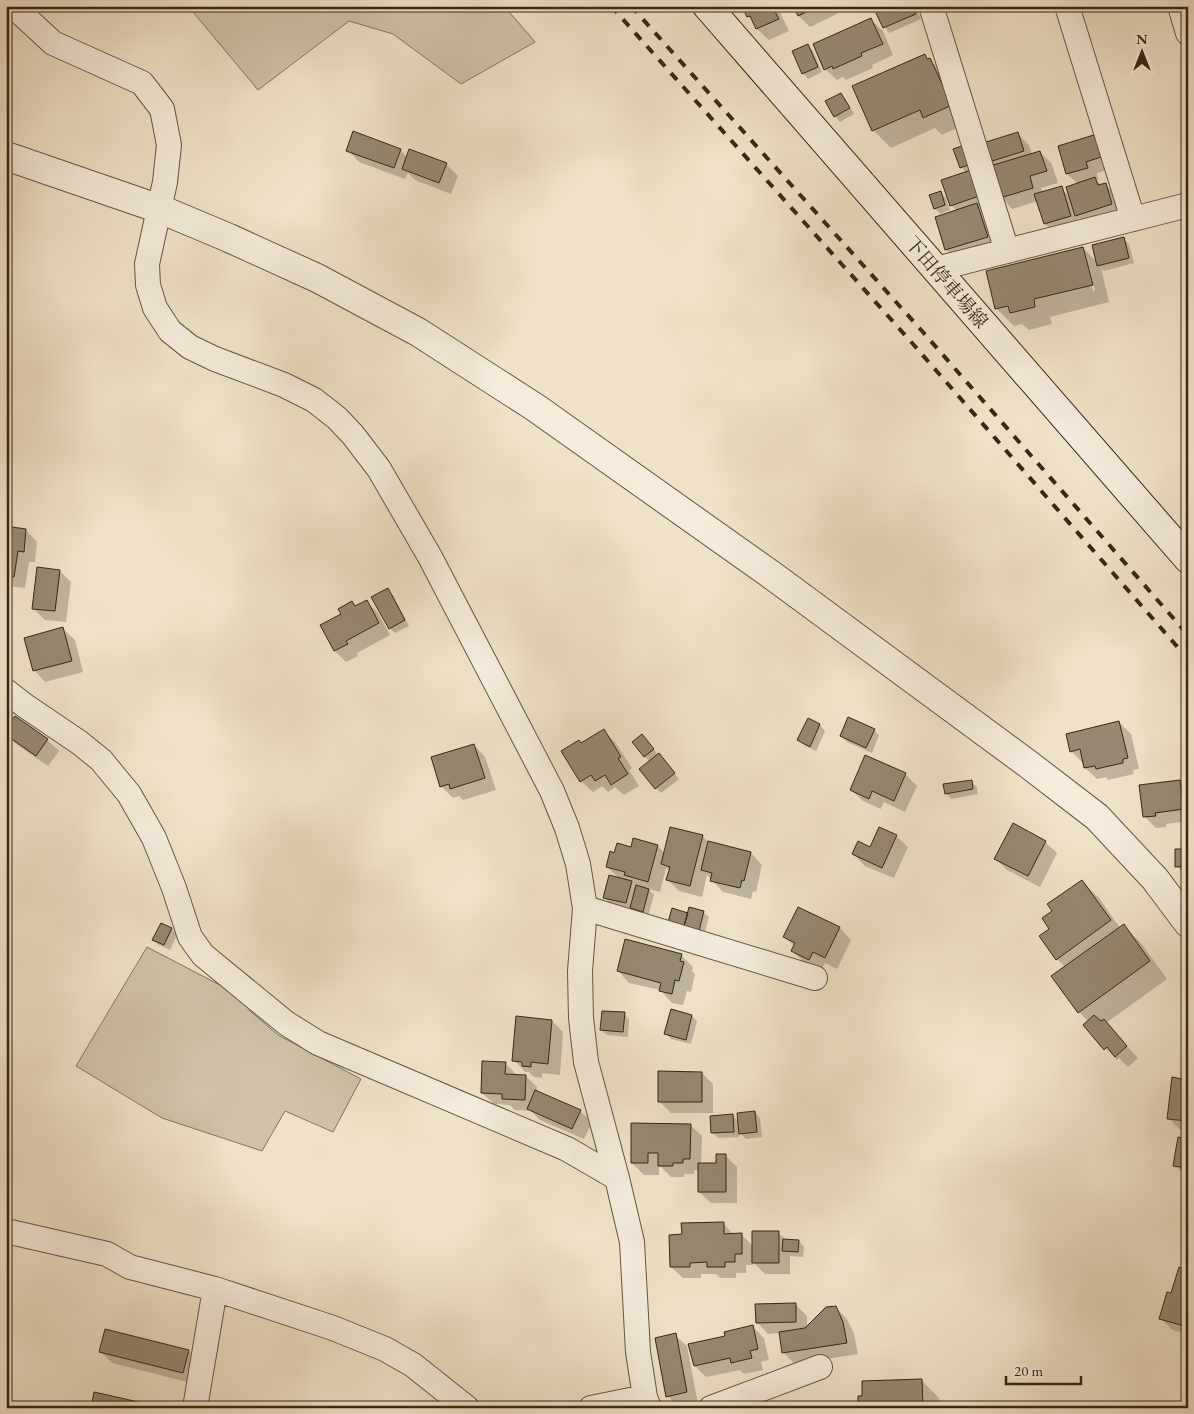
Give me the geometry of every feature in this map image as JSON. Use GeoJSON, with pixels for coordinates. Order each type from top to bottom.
{"type":"FeatureCollection","features":[{"type":"Feature","properties":{"kind":"street"},"geometry":{"type":"LineString","coordinates":[[12,6],[53,43],[142,84],[162,109],[169,145],[165,182],[147,264],[148,285],[155,308],[170,331],[190,347],[314,400],[338,418],[353,434],[379,469],[430,557],[552,791],[567,828],[578,864],[585,908],[580,971],[581,1018],[586,1062],[632,1242],[638,1352],[647,1402],[590,1408]]}},
{"type":"Feature","properties":{"kind":"street","name":"下田停車場線"},"geometry":{"type":"LineString","coordinates":[[707,6],[1188,559]]}},
{"type":"Feature","properties":{"kind":"street"},"geometry":{"type":"LineString","coordinates":[[931,6],[1007,251]]}},
{"type":"Feature","properties":{"kind":"street"},"geometry":{"type":"LineString","coordinates":[[1067,6],[1133,219]]}},
{"type":"Feature","properties":{"kind":"street"},"geometry":{"type":"LineString","coordinates":[[1180,6],[1188,33]]}},
{"type":"Feature","properties":{"kind":"street"},"geometry":{"type":"LineString","coordinates":[[6,156],[160,209],[229,238],[317,278],[418,332],[536,408],[774,576],[1028,764],[1097,818],[1185,915]]}},
{"type":"Feature","properties":{"kind":"street"},"geometry":{"type":"LineString","coordinates":[[936,269],[1188,205]]}},
{"type":"Feature","properties":{"kind":"street"},"geometry":{"type":"LineString","coordinates":[[6,691],[80,743],[106,767],[129,794],[154,838],[174,888],[190,937],[203,955],[286,1023],[318,1043],[567,1149],[617,1178]]}},
{"type":"Feature","properties":{"kind":"street"},"geometry":{"type":"LineString","coordinates":[[585,908],[815,978]]}},
{"type":"Feature","properties":{"kind":"street"},"geometry":{"type":"LineString","coordinates":[[6,1231],[107,1254],[130,1268],[215,1289],[333,1328],[385,1349],[413,1365],[467,1408]]}},
{"type":"Feature","properties":{"kind":"street"},"geometry":{"type":"LineString","coordinates":[[195,1408],[215,1289]]}},
{"type":"Feature","properties":{"kind":"street"},"geometry":{"type":"LineString","coordinates":[[711,1408],[820,1367]]}},
{"type":"Feature","properties":{"kind":"shaded area"},"geometry":{"type":"Polygon","coordinates":[[[188,6],[504,6],[535,42],[461,84],[393,34],[349,21],[258,90],[188,6]]]}},
{"type":"Feature","properties":{"kind":"shaded area"},"geometry":{"type":"Polygon","coordinates":[[[147,947],[239,995],[250,1011],[278,1035],[361,1079],[333,1132],[285,1111],[262,1151],[162,1118],[76,1066],[147,947]]]}},
{"type":"Feature","properties":{"kind":"building"},"geometry":{"type":"Polygon","coordinates":[[[742,6],[772,6],[779,19],[756,29],[750,16],[747,17],[742,6]]]}},
{"type":"Feature","properties":{"kind":"building"},"geometry":{"type":"Polygon","coordinates":[[[793,6],[818,6],[798,16],[793,6]]]}},
{"type":"Feature","properties":{"kind":"building"},"geometry":{"type":"Polygon","coordinates":[[[890,6],[913,6],[916,14],[883,28],[876,13],[890,6]]]}},
{"type":"Feature","properties":{"kind":"building"},"geometry":{"type":"Polygon","coordinates":[[[871,18],[883,44],[861,53],[862,56],[833,69],[832,66],[824,70],[813,44],[871,18]]]}},
{"type":"Feature","properties":{"kind":"building"},"geometry":{"type":"Polygon","coordinates":[[[808,44],[818,67],[802,74],[792,51],[808,44]]]}},
{"type":"Feature","properties":{"kind":"building"},"geometry":{"type":"Polygon","coordinates":[[[925,54],[927,59],[930,58],[952,105],[923,118],[920,110],[872,131],[852,86],[925,54]]]}},
{"type":"Feature","properties":{"kind":"building"},"geometry":{"type":"Polygon","coordinates":[[[841,93],[850,108],[834,117],[825,101],[841,93]]]}},
{"type":"Feature","properties":{"kind":"building"},"geometry":{"type":"Polygon","coordinates":[[[353,131],[401,149],[394,168],[346,151],[353,131]]]}},
{"type":"Feature","properties":{"kind":"building"},"geometry":{"type":"Polygon","coordinates":[[[1018,132],[1024,151],[989,162],[983,143],[1018,132]]]}},
{"type":"Feature","properties":{"kind":"building"},"geometry":{"type":"Polygon","coordinates":[[[1097,134],[1104,156],[1086,162],[1088,168],[1066,174],[1058,146],[1097,134]]]}},
{"type":"Feature","properties":{"kind":"building"},"geometry":{"type":"Polygon","coordinates":[[[962,146],[968,165],[960,168],[953,149],[962,146]]]}},
{"type":"Feature","properties":{"kind":"building"},"geometry":{"type":"Polygon","coordinates":[[[409,149],[447,163],[439,183],[402,169],[409,149]]]}},
{"type":"Feature","properties":{"kind":"building"},"geometry":{"type":"Polygon","coordinates":[[[1040,151],[1047,171],[1030,176],[1033,188],[1000,198],[990,166],[1040,151]]]}},
{"type":"Feature","properties":{"kind":"building"},"geometry":{"type":"Polygon","coordinates":[[[971,170],[979,196],[950,206],[941,180],[971,170]]]}},
{"type":"Feature","properties":{"kind":"building"},"geometry":{"type":"Polygon","coordinates":[[[1095,177],[1098,185],[1106,183],[1112,204],[1075,216],[1066,187],[1095,177]]]}},
{"type":"Feature","properties":{"kind":"building"},"geometry":{"type":"Polygon","coordinates":[[[1062,186],[1071,216],[1044,224],[1034,194],[1062,186]]]}},
{"type":"Feature","properties":{"kind":"building"},"geometry":{"type":"Polygon","coordinates":[[[941,191],[945,205],[934,209],[929,195],[941,191]]]}},
{"type":"Feature","properties":{"kind":"building"},"geometry":{"type":"Polygon","coordinates":[[[977,203],[988,237],[945,250],[935,217],[977,203]]]}},
{"type":"Feature","properties":{"kind":"building"},"geometry":{"type":"Polygon","coordinates":[[[1124,237],[1129,258],[1097,266],[1092,245],[1124,237]]]}},
{"type":"Feature","properties":{"kind":"building"},"geometry":{"type":"Polygon","coordinates":[[[1083,247],[1093,285],[1034,299],[1035,307],[1010,313],[1008,306],[995,309],[986,271],[1083,247]]]}},
{"type":"Feature","properties":{"kind":"building"},"geometry":{"type":"Polygon","coordinates":[[[12,527],[26,529],[24,552],[18,551],[14,577],[6,576],[6,543],[10,543],[12,527]]]}},
{"type":"Feature","properties":{"kind":"building"},"geometry":{"type":"Polygon","coordinates":[[[37,567],[60,570],[55,611],[32,609],[37,567]]]}},
{"type":"Feature","properties":{"kind":"building"},"geometry":{"type":"Polygon","coordinates":[[[388,588],[405,620],[389,629],[371,597],[388,588]]]}},
{"type":"Feature","properties":{"kind":"building"},"geometry":{"type":"Polygon","coordinates":[[[367,600],[379,623],[346,641],[348,644],[334,651],[320,625],[341,614],[338,609],[352,601],[355,606],[367,600]]]}},
{"type":"Feature","properties":{"kind":"building"},"geometry":{"type":"Polygon","coordinates":[[[63,627],[72,661],[33,671],[24,638],[63,627]]]}},
{"type":"Feature","properties":{"kind":"building"},"geometry":{"type":"Polygon","coordinates":[[[15,716],[48,739],[36,756],[6,735],[6,727],[15,716]]]}},
{"type":"Feature","properties":{"kind":"building"},"geometry":{"type":"Polygon","coordinates":[[[848,717],[875,729],[866,748],[840,736],[848,717]]]}},
{"type":"Feature","properties":{"kind":"building"},"geometry":{"type":"Polygon","coordinates":[[[808,718],[820,724],[810,747],[797,740],[808,718]]]}},
{"type":"Feature","properties":{"kind":"building"},"geometry":{"type":"Polygon","coordinates":[[[1119,721],[1128,758],[1123,759],[1123,763],[1096,769],[1095,766],[1084,768],[1080,749],[1070,752],[1066,734],[1119,721]]]}},
{"type":"Feature","properties":{"kind":"building"},"geometry":{"type":"Polygon","coordinates":[[[604,729],[621,757],[618,758],[628,774],[611,785],[605,775],[595,781],[591,775],[580,782],[561,751],[579,740],[581,743],[604,729]]]}},
{"type":"Feature","properties":{"kind":"building"},"geometry":{"type":"Polygon","coordinates":[[[642,734],[654,749],[644,757],[632,742],[642,734]]]}},
{"type":"Feature","properties":{"kind":"building"},"geometry":{"type":"Polygon","coordinates":[[[474,744],[485,778],[450,789],[449,784],[440,787],[431,757],[474,744]]]}},
{"type":"Feature","properties":{"kind":"building"},"geometry":{"type":"Polygon","coordinates":[[[659,753],[675,773],[655,789],[639,769],[659,753]]]}},
{"type":"Feature","properties":{"kind":"building"},"geometry":{"type":"Polygon","coordinates":[[[865,755],[906,773],[894,801],[872,791],[869,799],[850,790],[865,755]]]}},
{"type":"Feature","properties":{"kind":"building"},"geometry":{"type":"Polygon","coordinates":[[[972,780],[973,789],[945,794],[943,784],[972,780]]]}},
{"type":"Feature","properties":{"kind":"building"},"geometry":{"type":"Polygon","coordinates":[[[1180,780],[1184,809],[1155,813],[1156,816],[1143,817],[1139,785],[1180,780]]]}},
{"type":"Feature","properties":{"kind":"building"},"geometry":{"type":"Polygon","coordinates":[[[1013,823],[1046,841],[1028,876],[994,859],[1013,823]]]}},
{"type":"Feature","properties":{"kind":"building"},"geometry":{"type":"Polygon","coordinates":[[[670,827],[703,835],[690,886],[666,880],[670,867],[661,864],[670,827]]]}},
{"type":"Feature","properties":{"kind":"building"},"geometry":{"type":"Polygon","coordinates":[[[879,827],[897,835],[882,868],[852,854],[858,841],[870,847],[879,827]]]}},
{"type":"Feature","properties":{"kind":"building"},"geometry":{"type":"Polygon","coordinates":[[[633,838],[658,845],[648,882],[624,875],[625,872],[606,867],[610,851],[614,853],[617,843],[631,847],[633,838]]]}},
{"type":"Feature","properties":{"kind":"building"},"geometry":{"type":"Polygon","coordinates":[[[708,841],[751,852],[744,881],[742,880],[740,888],[710,881],[712,873],[701,870],[708,841]]]}},
{"type":"Feature","properties":{"kind":"building"},"geometry":{"type":"Polygon","coordinates":[[[1175,849],[1188,849],[1188,866],[1175,867],[1175,849]]]}},
{"type":"Feature","properties":{"kind":"building"},"geometry":{"type":"Polygon","coordinates":[[[609,875],[632,881],[626,903],[603,898],[609,875]]]}},
{"type":"Feature","properties":{"kind":"building"},"geometry":{"type":"Polygon","coordinates":[[[1082,880],[1111,920],[1056,960],[1039,936],[1049,929],[1042,918],[1052,911],[1047,904],[1082,880]]]}},
{"type":"Feature","properties":{"kind":"building"},"geometry":{"type":"Polygon","coordinates":[[[636,885],[649,889],[643,912],[630,908],[636,885]]]}},
{"type":"Feature","properties":{"kind":"building"},"geometry":{"type":"Polygon","coordinates":[[[689,907],[704,911],[699,931],[684,926],[689,907]]]}},
{"type":"Feature","properties":{"kind":"building"},"geometry":{"type":"Polygon","coordinates":[[[798,907],[840,927],[825,958],[813,952],[809,960],[791,951],[795,943],[783,937],[798,907]]]}},
{"type":"Feature","properties":{"kind":"building"},"geometry":{"type":"Polygon","coordinates":[[[672,908],[688,913],[684,926],[668,922],[672,908]]]}},
{"type":"Feature","properties":{"kind":"building"},"geometry":{"type":"Polygon","coordinates":[[[161,923],[172,928],[164,945],[152,940],[161,923]]]}},
{"type":"Feature","properties":{"kind":"building"},"geometry":{"type":"Polygon","coordinates":[[[1124,924],[1150,961],[1078,1013],[1051,976],[1124,924]]]}},
{"type":"Feature","properties":{"kind":"building"},"geometry":{"type":"Polygon","coordinates":[[[625,939],[682,954],[680,961],[684,962],[679,981],[675,980],[672,994],[659,991],[661,983],[617,971],[625,939]]]}},
{"type":"Feature","properties":{"kind":"building"},"geometry":{"type":"Polygon","coordinates":[[[671,1009],[692,1015],[686,1040],[664,1034],[671,1009]]]}},
{"type":"Feature","properties":{"kind":"building"},"geometry":{"type":"Polygon","coordinates":[[[602,1011],[625,1012],[623,1032],[600,1030],[602,1011]]]}},
{"type":"Feature","properties":{"kind":"building"},"geometry":{"type":"Polygon","coordinates":[[[1094,1015],[1101,1021],[1104,1019],[1127,1046],[1115,1057],[1107,1047],[1104,1050],[1083,1025],[1094,1015]]]}},
{"type":"Feature","properties":{"kind":"building"},"geometry":{"type":"Polygon","coordinates":[[[516,1016],[552,1020],[548,1064],[531,1062],[531,1067],[522,1066],[522,1062],[512,1061],[516,1016]]]}},
{"type":"Feature","properties":{"kind":"building"},"geometry":{"type":"Polygon","coordinates":[[[482,1061],[506,1062],[505,1074],[526,1075],[525,1100],[502,1099],[502,1094],[481,1093],[482,1061]]]}},
{"type":"Feature","properties":{"kind":"building"},"geometry":{"type":"Polygon","coordinates":[[[658,1071],[702,1072],[702,1102],[658,1102],[658,1071]]]}},
{"type":"Feature","properties":{"kind":"building"},"geometry":{"type":"Polygon","coordinates":[[[1182,1076],[1188,1076],[1188,1121],[1167,1119],[1172,1077],[1182,1079],[1182,1076]]]}},
{"type":"Feature","properties":{"kind":"building"},"geometry":{"type":"Polygon","coordinates":[[[535,1090],[581,1110],[572,1129],[527,1109],[535,1090]]]}},
{"type":"Feature","properties":{"kind":"building"},"geometry":{"type":"Polygon","coordinates":[[[755,1111],[757,1132],[739,1134],[737,1113],[755,1111]]]}},
{"type":"Feature","properties":{"kind":"building"},"geometry":{"type":"Polygon","coordinates":[[[733,1114],[734,1132],[711,1133],[710,1116],[733,1114]]]}},
{"type":"Feature","properties":{"kind":"building"},"geometry":{"type":"Polygon","coordinates":[[[631,1123],[691,1124],[690,1159],[683,1159],[683,1163],[673,1163],[673,1166],[658,1166],[658,1153],[648,1153],[648,1163],[631,1163],[631,1123]]]}},
{"type":"Feature","properties":{"kind":"building"},"geometry":{"type":"Polygon","coordinates":[[[1178,1137],[1188,1139],[1188,1168],[1173,1166],[1178,1137]]]}},
{"type":"Feature","properties":{"kind":"building"},"geometry":{"type":"Polygon","coordinates":[[[716,1154],[726,1154],[726,1192],[698,1192],[698,1163],[716,1163],[716,1154]]]}},
{"type":"Feature","properties":{"kind":"building"},"geometry":{"type":"Polygon","coordinates":[[[724,1222],[724,1234],[742,1233],[742,1254],[735,1254],[735,1262],[725,1262],[725,1267],[707,1267],[707,1262],[690,1263],[690,1267],[670,1267],[669,1235],[682,1234],[681,1223],[724,1222]]]}},
{"type":"Feature","properties":{"kind":"building"},"geometry":{"type":"Polygon","coordinates":[[[752,1231],[779,1231],[779,1263],[752,1263],[752,1231]]]}},
{"type":"Feature","properties":{"kind":"building"},"geometry":{"type":"Polygon","coordinates":[[[783,1239],[799,1240],[798,1252],[782,1251],[783,1239]]]}},
{"type":"Feature","properties":{"kind":"building"},"geometry":{"type":"Polygon","coordinates":[[[1179,1267],[1188,1270],[1188,1327],[1159,1319],[1167,1292],[1171,1293],[1179,1267]]]}},
{"type":"Feature","properties":{"kind":"building"},"geometry":{"type":"Polygon","coordinates":[[[796,1303],[796,1322],[756,1323],[755,1304],[796,1303]]]}},
{"type":"Feature","properties":{"kind":"building"},"geometry":{"type":"Polygon","coordinates":[[[836,1306],[843,1322],[847,1343],[782,1353],[779,1332],[805,1328],[826,1307],[836,1306]]]}},
{"type":"Feature","properties":{"kind":"building"},"geometry":{"type":"Polygon","coordinates":[[[753,1325],[758,1349],[750,1351],[752,1358],[731,1363],[730,1358],[694,1366],[688,1344],[725,1336],[724,1332],[753,1325]]]}},
{"type":"Feature","properties":{"kind":"building"},"geometry":{"type":"Polygon","coordinates":[[[105,1329],[189,1350],[183,1373],[99,1352],[105,1329]]]}},
{"type":"Feature","properties":{"kind":"building"},"geometry":{"type":"Polygon","coordinates":[[[676,1333],[687,1392],[666,1397],[655,1338],[676,1333]]]}},
{"type":"Feature","properties":{"kind":"building"},"geometry":{"type":"Polygon","coordinates":[[[922,1379],[923,1408],[858,1408],[858,1396],[862,1396],[862,1381],[922,1379]]]}},
{"type":"Feature","properties":{"kind":"building"},"geometry":{"type":"Polygon","coordinates":[[[94,1392],[165,1408],[91,1408],[94,1392]]]}},
{"type":"Feature","properties":{"kind":"railway"},"geometry":{"type":"LineString","coordinates":[[611,6],[913,344],[1188,659]]}},
{"type":"Feature","properties":{"kind":"railway"},"geometry":{"type":"LineString","coordinates":[[631,6],[922,331],[1188,635]]}}]}
